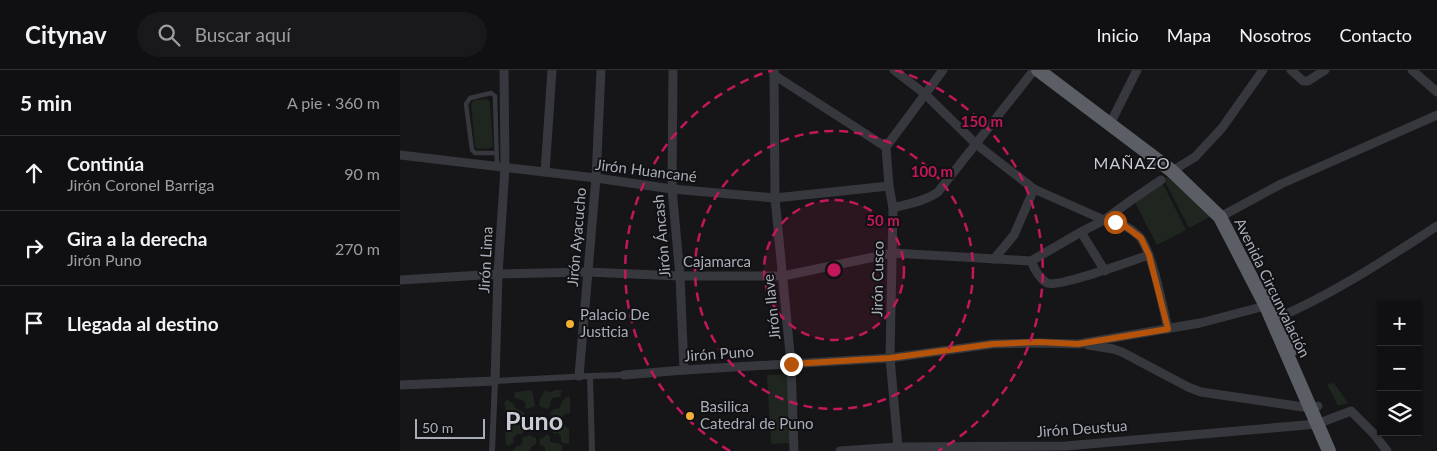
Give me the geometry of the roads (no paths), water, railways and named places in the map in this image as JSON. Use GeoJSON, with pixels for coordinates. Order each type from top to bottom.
{"type":"FeatureCollection","features":[{"type":"Feature","properties":{"kind":"highway","name":"Avenida Circunvalación"},"geometry":{"type":"LineString","coordinates":[[1036,70],[1112,121]]}},
{"type":"Feature","properties":{"kind":"highway","name":"Avenida Circunvalación"},"geometry":{"type":"LineString","coordinates":[[1052,70],[1170,173],[1223,215],[1277,318],[1320,422],[1329,451]]}},
{"type":"Feature","properties":{"kind":"highway","name":"Avenida Circunvalación"},"geometry":{"type":"LineString","coordinates":[[1320,422],[1336,451]]}},
{"type":"Feature","properties":{"kind":"street","name":"Jirón Lima"},"geometry":{"type":"LineString","coordinates":[[492,451],[504,70]]}},
{"type":"Feature","properties":{"kind":"street"},"geometry":{"type":"LineString","coordinates":[[545,172],[552,70]]}},
{"type":"Feature","properties":{"kind":"street","name":"Jirón Ayacucho"},"geometry":{"type":"LineString","coordinates":[[579,376],[596,178],[600,70]]}},
{"type":"Feature","properties":{"kind":"street","name":"Jirón Áncash"},"geometry":{"type":"LineString","coordinates":[[673,70],[672,189],[680,276],[684,370]]}},
{"type":"Feature","properties":{"kind":"street"},"geometry":{"type":"LineString","coordinates":[[894,70],[926,94],[976,144],[1034,189],[1104,220],[1115,222],[1133,230],[1141,238],[1149,255],[1168,329]]}},
{"type":"Feature","properties":{"kind":"street"},"geometry":{"type":"LineString","coordinates":[[774,72],[886,147],[943,70]]}},
{"type":"Feature","properties":{"kind":"street"},"geometry":{"type":"LineString","coordinates":[[893,208],[932,196],[938,192],[1036,70]]}},
{"type":"Feature","properties":{"kind":"street"},"geometry":{"type":"LineString","coordinates":[[1112,121],[1137,70]]}},
{"type":"Feature","properties":{"kind":"street"},"geometry":{"type":"LineString","coordinates":[[1149,255],[1055,284],[1046,283],[1042,279],[1031,260],[1104,220],[1195,157],[1222,128],[1263,70]]}},
{"type":"Feature","properties":{"kind":"street"},"geometry":{"type":"LineString","coordinates":[[1291,70],[1303,81],[1308,81],[1325,70]]}},
{"type":"Feature","properties":{"kind":"street"},"geometry":{"type":"LineString","coordinates":[[1412,70],[1437,92]]}},
{"type":"Feature","properties":{"kind":"street","name":"Jirón Ilave"},"geometry":{"type":"LineString","coordinates":[[774,72],[775,198],[791,364],[794,451]]}},
{"type":"Feature","properties":{"kind":"street"},"geometry":{"type":"LineString","coordinates":[[1223,215],[1281,184],[1437,115]]}},
{"type":"Feature","properties":{"kind":"street","name":"Jirón Cusco"},"geometry":{"type":"LineString","coordinates":[[886,147],[888,186],[893,208],[890,358],[898,447]]}},
{"type":"Feature","properties":{"kind":"street","name":"Jirón Huancané"},"geometry":{"type":"LineString","coordinates":[[400,155],[672,189],[775,198],[888,186]]}},
{"type":"Feature","properties":{"kind":"street"},"geometry":{"type":"LineString","coordinates":[[994,259],[1014,234],[1034,189]]}},
{"type":"Feature","properties":{"kind":"street"},"geometry":{"type":"LineString","coordinates":[[1277,318],[1368,270],[1437,226]]}},
{"type":"Feature","properties":{"kind":"street"},"geometry":{"type":"LineString","coordinates":[[1081,232],[1104,270]]}},
{"type":"Feature","properties":{"kind":"street","name":"Cajamarca"},"geometry":{"type":"LineString","coordinates":[[400,280],[498,274],[588,272],[680,276],[783,276],[893,253],[1031,260]]}},
{"type":"Feature","properties":{"kind":"street","name":"Jirón Puno"},"geometry":{"type":"LineString","coordinates":[[400,385],[624,375],[890,358],[993,344],[1039,342],[1078,344],[1200,323],[1270,305]]}},
{"type":"Feature","properties":{"kind":"street"},"geometry":{"type":"LineString","coordinates":[[1078,344],[1117,350],[1201,392],[1314,407]]}},
{"type":"Feature","properties":{"kind":"street"},"geometry":{"type":"LineString","coordinates":[[590,376],[592,451]]}},
{"type":"Feature","properties":{"kind":"street","name":"Jirón Deustua"},"geometry":{"type":"LineString","coordinates":[[840,451],[898,447],[1066,446],[1320,422],[1349,412],[1352,412],[1374,434],[1387,451]]}},
{"type":"Feature","properties":{"kind":"lane"},"geometry":{"type":"LineString","coordinates":[[496,153],[475,153],[472,150],[466,104],[470,98],[490,93],[495,96],[496,153],[501,167]]}},
{"type":"Feature","properties":{"kind":"place","name":"Palacio De Justicia"},"geometry":{"type":"Point","coordinates":[570,324]}},
{"type":"Feature","properties":{"kind":"place","name":"Basilica Catedral de Puno"},"geometry":{"type":"Point","coordinates":[690,416]}},
{"type":"Feature","properties":{"kind":"district","name":"MAÑAZO"},"geometry":{"type":"Point","coordinates":[1132,163]}},
{"type":"Feature","properties":{"kind":"district","name":"Puno"},"geometry":{"type":"Point","coordinates":[534,421]}}]}
